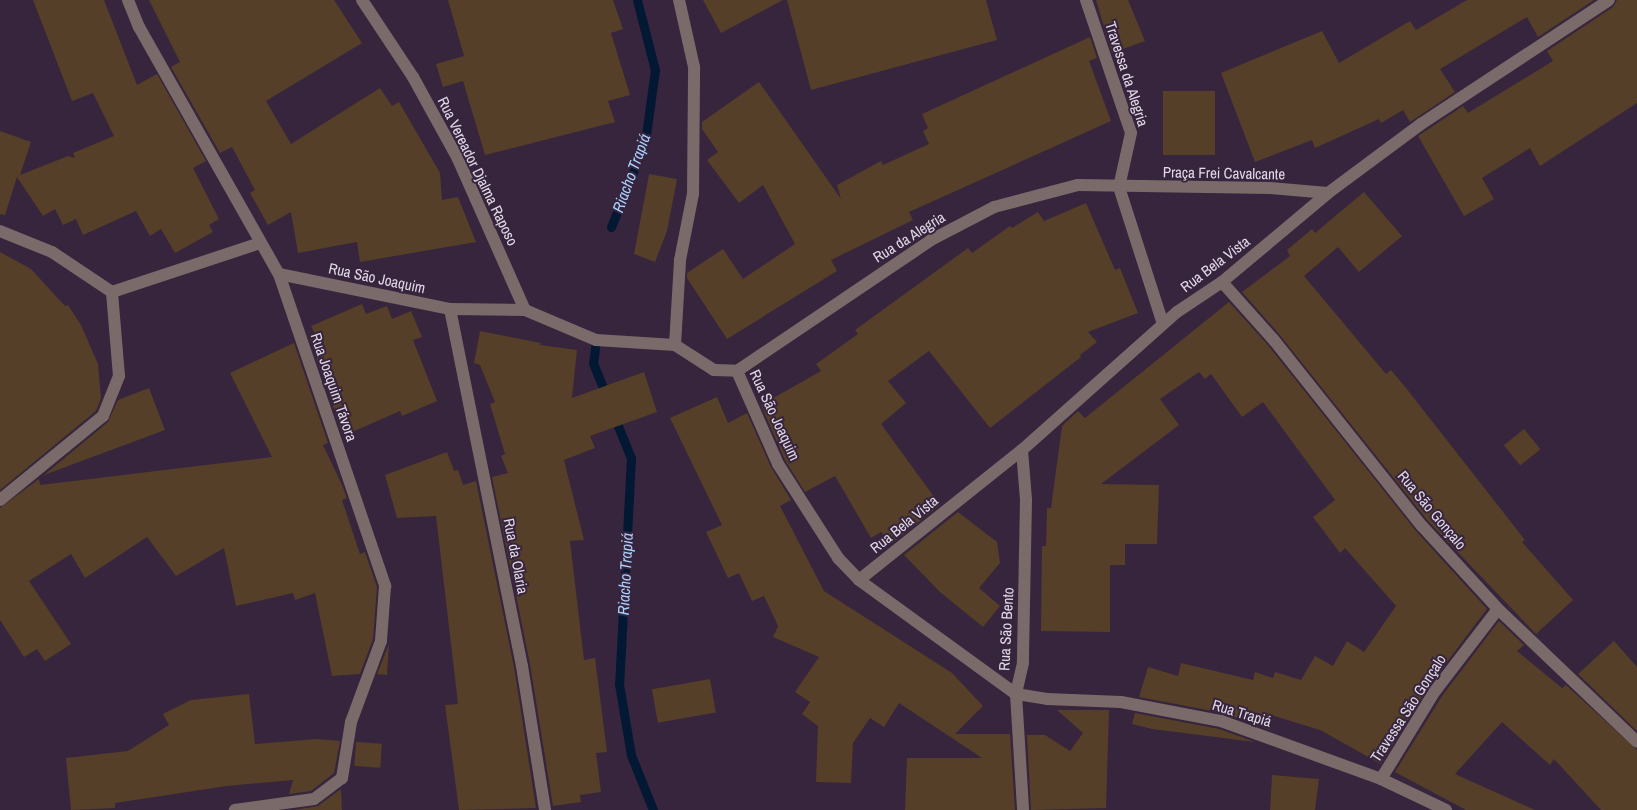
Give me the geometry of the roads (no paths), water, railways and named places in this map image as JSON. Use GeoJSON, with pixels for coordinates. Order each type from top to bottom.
{"type":"FeatureCollection","features":[{"type":"Feature","properties":{"kind":"street","name":"Rua Joaquim Távora"},"geometry":{"type":"LineString","coordinates":[[128,0],[139,28],[279,274],[385,586],[381,642],[351,722],[346,767],[342,778],[313,804],[234,810]]}},
{"type":"Feature","properties":{"kind":"street","name":"Rua Vereador Djalma Raposo"},"geometry":{"type":"LineString","coordinates":[[364,0],[413,77],[458,159],[525,310]]}},
{"type":"Feature","properties":{"kind":"street"},"geometry":{"type":"LineString","coordinates":[[675,345],[680,260],[694,194],[694,67],[679,0]]}},
{"type":"Feature","properties":{"kind":"street","name":"Travessa da Alegria"},"geometry":{"type":"LineString","coordinates":[[1086,0],[1131,133],[1119,187]]}},
{"type":"Feature","properties":{"kind":"street","name":"Rua Bela Vista"},"geometry":{"type":"LineString","coordinates":[[860,580],[1022,450],[1162,324],[1222,282],[1328,193],[1421,124],[1609,0]]}},
{"type":"Feature","properties":{"kind":"street","name":"Rua da Alegria"},"geometry":{"type":"LineString","coordinates":[[737,371],[931,240],[994,207],[1078,185],[1119,187]]}},
{"type":"Feature","properties":{"kind":"street"},"geometry":{"type":"LineString","coordinates":[[1119,187],[1162,324]]}},
{"type":"Feature","properties":{"kind":"street","name":"Praça Frei Cavalcante"},"geometry":{"type":"LineString","coordinates":[[1119,187],[1270,188],[1328,193]]}},
{"type":"Feature","properties":{"kind":"street"},"geometry":{"type":"LineString","coordinates":[[0,231],[52,252],[112,292]]}},
{"type":"Feature","properties":{"kind":"street"},"geometry":{"type":"LineString","coordinates":[[112,292],[260,243]]}},
{"type":"Feature","properties":{"kind":"street","name":"Rua São Joaquim"},"geometry":{"type":"LineString","coordinates":[[279,274],[450,310],[525,310],[579,335],[596,340],[675,345],[714,370],[737,371],[778,464],[838,558],[860,580],[1016,694]]}},
{"type":"Feature","properties":{"kind":"street","name":"Rua São Gonçalo"},"geometry":{"type":"LineString","coordinates":[[1222,282],[1273,339],[1422,526],[1498,609],[1637,742]]}},
{"type":"Feature","properties":{"kind":"street"},"geometry":{"type":"LineString","coordinates":[[0,500],[104,416],[118,376],[112,292]]}},
{"type":"Feature","properties":{"kind":"street","name":"Rua da Olaria"},"geometry":{"type":"LineString","coordinates":[[450,310],[522,666],[545,810]]}},
{"type":"Feature","properties":{"kind":"street","name":"Rua São Bento"},"geometry":{"type":"LineString","coordinates":[[1022,450],[1026,510],[1022,663],[1016,694],[1023,810]]}},
{"type":"Feature","properties":{"kind":"street","name":"Travessa São Gonçalo"},"geometry":{"type":"LineString","coordinates":[[1381,779],[1435,691],[1498,609]]}},
{"type":"Feature","properties":{"kind":"street","name":"Rua Trapiá"},"geometry":{"type":"LineString","coordinates":[[1016,694],[1047,699],[1121,702],[1220,721],[1381,779],[1446,810]]}},
{"type":"Feature","properties":{"kind":"waterway","name":"Riacho Trapiá"},"geometry":{"type":"LineString","coordinates":[[611,227],[645,142],[655,70],[637,0]]}},
{"type":"Feature","properties":{"kind":"waterway","name":"Riacho Trapiá"},"geometry":{"type":"LineString","coordinates":[[596,340],[593,363],[607,397]]}},
{"type":"Feature","properties":{"kind":"waterway","name":"Riacho Trapiá"},"geometry":{"type":"LineString","coordinates":[[614,416],[631,458],[619,684],[631,755],[653,810]]}}]}
